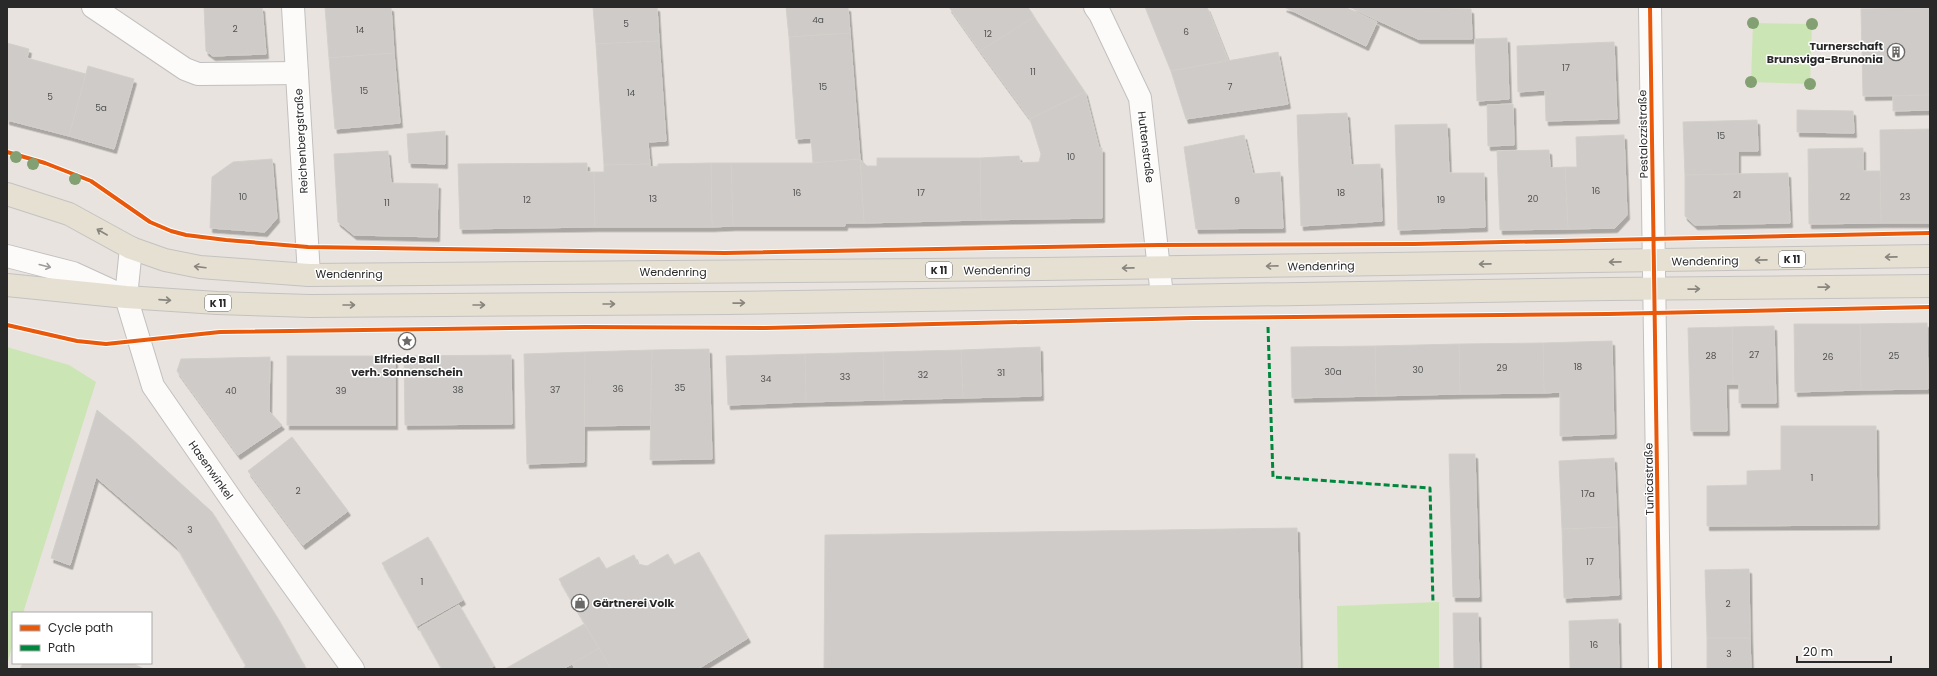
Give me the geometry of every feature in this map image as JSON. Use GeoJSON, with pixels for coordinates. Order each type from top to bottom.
{"type":"FeatureCollection","features":[{"type":"Feature","properties":{"kind":"main road","name":"Wendenring"},"geometry":{"type":"LineString","coordinates":[[7,194],[69,214],[131,248],[165,260],[200,267],[309,275],[1160,268],[1654,262],[1930,256]]}},
{"type":"Feature","properties":{"kind":"main road","name":"K 11"},"geometry":{"type":"LineString","coordinates":[[7,285],[126,297],[217,303],[310,306],[727,303],[1930,286]]}},
{"type":"Feature","properties":{"kind":"street"},"geometry":{"type":"LineString","coordinates":[[93,7],[185,69],[198,74],[298,73]]}},
{"type":"Feature","properties":{"kind":"street","name":"Reichenbergstraße"},"geometry":{"type":"LineString","coordinates":[[293,7],[309,275]]}},
{"type":"Feature","properties":{"kind":"street","name":"Huttenstraße"},"geometry":{"type":"LineString","coordinates":[[1095,7],[1100,14],[1140,98],[1162,296]]}},
{"type":"Feature","properties":{"kind":"street","name":"Pestalozzistraße"},"geometry":{"type":"LineString","coordinates":[[1650,7],[1655,289]]}},
{"type":"Feature","properties":{"kind":"street","name":"Hasenwinkel"},"geometry":{"type":"LineString","coordinates":[[131,248],[126,297],[154,386],[236,506],[352,669]]}},
{"type":"Feature","properties":{"kind":"street"},"geometry":{"type":"LineString","coordinates":[[7,256],[73,273],[126,297]]}},
{"type":"Feature","properties":{"kind":"street","name":"Tunicastraße"},"geometry":{"type":"LineString","coordinates":[[1655,289],[1660,669]]}},
{"type":"Feature","properties":{"kind":"green space"},"geometry":{"type":"Polygon","coordinates":[[[1753,23],[1812,24],[1810,84],[1751,82],[1753,23]]]}},
{"type":"Feature","properties":{"kind":"green space"},"geometry":{"type":"Polygon","coordinates":[[[7,347],[69,365],[96,382],[23,612],[12,612],[12,647],[8,661],[7,347]]]}},
{"type":"Feature","properties":{"kind":"green space"},"geometry":{"type":"Polygon","coordinates":[[[1439,602],[1439,669],[1338,669],[1337,606],[1439,602]]]}},
{"type":"Feature","properties":{"kind":"building"},"geometry":{"type":"Polygon","coordinates":[[[204,7],[262,7],[266,54],[213,56],[206,51],[204,7]]]}},
{"type":"Feature","properties":{"kind":"building"},"geometry":{"type":"Polygon","coordinates":[[[325,7],[391,7],[394,53],[329,58],[325,7]]]}},
{"type":"Feature","properties":{"kind":"building"},"geometry":{"type":"Polygon","coordinates":[[[593,7],[657,7],[659,41],[596,44],[593,7]]]}},
{"type":"Feature","properties":{"kind":"building"},"geometry":{"type":"Polygon","coordinates":[[[786,7],[848,7],[850,33],[789,37],[786,7]]]}},
{"type":"Feature","properties":{"kind":"building"},"geometry":{"type":"Polygon","coordinates":[[[949,7],[1028,7],[1034,17],[980,51],[949,7]]]}},
{"type":"Feature","properties":{"kind":"building"},"geometry":{"type":"Polygon","coordinates":[[[1145,7],[1207,7],[1228,60],[1171,71],[1145,7]]]}},
{"type":"Feature","properties":{"kind":"building"},"geometry":{"type":"Polygon","coordinates":[[[1284,7],[1345,7],[1377,22],[1366,46],[1284,7]]]}},
{"type":"Feature","properties":{"kind":"building"},"geometry":{"type":"Polygon","coordinates":[[[1349,7],[1471,9],[1472,39],[1418,39],[1349,7]]]}},
{"type":"Feature","properties":{"kind":"building","name":"Turnerschaft Brunsviga-Brunonia"},"geometry":{"type":"Polygon","coordinates":[[[1930,8],[1930,95],[1863,96],[1861,9],[1930,8]]]}},
{"type":"Feature","properties":{"kind":"building"},"geometry":{"type":"Polygon","coordinates":[[[1034,17],[1085,92],[1030,119],[980,51],[1034,17]]]}},
{"type":"Feature","properties":{"kind":"building"},"geometry":{"type":"Polygon","coordinates":[[[850,33],[860,159],[813,163],[811,138],[796,139],[789,37],[850,33]]]}},
{"type":"Feature","properties":{"kind":"building"},"geometry":{"type":"Polygon","coordinates":[[[1507,38],[1509,99],[1477,101],[1475,39],[1507,38]]]}},
{"type":"Feature","properties":{"kind":"building"},"geometry":{"type":"Polygon","coordinates":[[[659,41],[666,141],[648,142],[650,164],[604,165],[596,44],[659,41]]]}},
{"type":"Feature","properties":{"kind":"building"},"geometry":{"type":"Polygon","coordinates":[[[1614,42],[1617,119],[1546,121],[1545,90],[1518,92],[1517,46],[1614,42]]]}},
{"type":"Feature","properties":{"kind":"building"},"geometry":{"type":"Polygon","coordinates":[[[7,43],[29,49],[27,58],[86,74],[69,136],[7,120],[7,43]]]}},
{"type":"Feature","properties":{"kind":"building"},"geometry":{"type":"Polygon","coordinates":[[[1278,52],[1288,104],[1186,119],[1171,71],[1278,52]]]}},
{"type":"Feature","properties":{"kind":"building"},"geometry":{"type":"Polygon","coordinates":[[[394,53],[400,123],[335,129],[329,58],[394,53]]]}},
{"type":"Feature","properties":{"kind":"building"},"geometry":{"type":"Polygon","coordinates":[[[88,66],[134,79],[114,149],[69,136],[88,66]]]}},
{"type":"Feature","properties":{"kind":"building"},"geometry":{"type":"Polygon","coordinates":[[[1085,92],[1099,148],[1102,148],[1102,218],[981,220],[980,158],[1019,156],[1020,163],[1039,162],[1041,154],[1030,119],[1085,92]]]}},
{"type":"Feature","properties":{"kind":"building"},"geometry":{"type":"Polygon","coordinates":[[[1930,95],[1930,110],[1893,111],[1893,96],[1930,95]]]}},
{"type":"Feature","properties":{"kind":"building"},"geometry":{"type":"Polygon","coordinates":[[[1513,104],[1514,145],[1488,146],[1487,105],[1513,104]]]}},
{"type":"Feature","properties":{"kind":"building"},"geometry":{"type":"Polygon","coordinates":[[[1797,110],[1853,111],[1854,133],[1797,132],[1797,110]]]}},
{"type":"Feature","properties":{"kind":"building"},"geometry":{"type":"Polygon","coordinates":[[[1347,113],[1351,165],[1380,164],[1382,221],[1301,226],[1297,115],[1347,113]]]}},
{"type":"Feature","properties":{"kind":"building"},"geometry":{"type":"Polygon","coordinates":[[[1757,120],[1758,151],[1738,151],[1738,174],[1685,175],[1683,122],[1757,120]]]}},
{"type":"Feature","properties":{"kind":"building"},"geometry":{"type":"Polygon","coordinates":[[[1447,124],[1449,173],[1484,173],[1485,227],[1398,230],[1395,125],[1447,124]]]}},
{"type":"Feature","properties":{"kind":"building"},"geometry":{"type":"Polygon","coordinates":[[[1930,129],[1930,223],[1881,223],[1880,130],[1930,129]]]}},
{"type":"Feature","properties":{"kind":"building"},"geometry":{"type":"Polygon","coordinates":[[[445,131],[445,164],[409,163],[407,134],[445,131]]]}},
{"type":"Feature","properties":{"kind":"building"},"geometry":{"type":"Polygon","coordinates":[[[1244,135],[1253,174],[1280,172],[1283,228],[1196,229],[1184,147],[1244,135]]]}},
{"type":"Feature","properties":{"kind":"building"},"geometry":{"type":"Polygon","coordinates":[[[1624,135],[1627,215],[1615,228],[1568,229],[1565,167],[1577,167],[1576,137],[1624,135]]]}},
{"type":"Feature","properties":{"kind":"building"},"geometry":{"type":"Polygon","coordinates":[[[1863,148],[1863,171],[1880,171],[1881,223],[1809,224],[1808,149],[1863,148]]]}},
{"type":"Feature","properties":{"kind":"building"},"geometry":{"type":"Polygon","coordinates":[[[1549,150],[1550,168],[1565,167],[1568,229],[1500,230],[1497,151],[1549,150]]]}},
{"type":"Feature","properties":{"kind":"building"},"geometry":{"type":"Polygon","coordinates":[[[388,151],[391,183],[438,184],[437,237],[354,235],[338,222],[334,154],[388,151]]]}},
{"type":"Feature","properties":{"kind":"building"},"geometry":{"type":"Polygon","coordinates":[[[877,158],[980,158],[981,220],[864,223],[860,159],[867,166],[877,166],[877,158]]]}},
{"type":"Feature","properties":{"kind":"building"},"geometry":{"type":"Polygon","coordinates":[[[272,159],[277,218],[265,232],[210,228],[212,177],[233,162],[272,159]]]}},
{"type":"Feature","properties":{"kind":"building"},"geometry":{"type":"Polygon","coordinates":[[[860,159],[864,223],[845,223],[845,226],[733,226],[731,163],[813,163],[860,159]]]}},
{"type":"Feature","properties":{"kind":"building"},"geometry":{"type":"Polygon","coordinates":[[[587,163],[587,172],[594,172],[595,227],[460,229],[458,164],[587,163]]]}},
{"type":"Feature","properties":{"kind":"building"},"geometry":{"type":"Polygon","coordinates":[[[711,163],[731,163],[733,226],[712,227],[711,163]]]}},
{"type":"Feature","properties":{"kind":"building"},"geometry":{"type":"Polygon","coordinates":[[[711,163],[712,227],[595,227],[594,172],[604,172],[604,165],[650,164],[650,167],[658,166],[658,164],[711,163]]]}},
{"type":"Feature","properties":{"kind":"building"},"geometry":{"type":"Polygon","coordinates":[[[1788,173],[1790,223],[1695,225],[1685,216],[1685,175],[1788,173]]]}},
{"type":"Feature","properties":{"kind":"building"},"geometry":{"type":"Polygon","coordinates":[[[1927,323],[1928,389],[1861,390],[1860,324],[1927,323]]]}},
{"type":"Feature","properties":{"kind":"building"},"geometry":{"type":"Polygon","coordinates":[[[1794,324],[1860,324],[1861,390],[1795,392],[1794,324]]]}},
{"type":"Feature","properties":{"kind":"building"},"geometry":{"type":"Polygon","coordinates":[[[1774,326],[1776,403],[1739,403],[1739,384],[1733,384],[1732,327],[1774,326]]]}},
{"type":"Feature","properties":{"kind":"building"},"geometry":{"type":"Polygon","coordinates":[[[1732,327],[1733,384],[1726,384],[1727,431],[1691,431],[1688,328],[1732,327]]]}},
{"type":"Feature","properties":{"kind":"building"},"geometry":{"type":"Polygon","coordinates":[[[1612,341],[1614,434],[1560,436],[1560,392],[1544,393],[1543,343],[1612,341]]]}},
{"type":"Feature","properties":{"kind":"building"},"geometry":{"type":"Polygon","coordinates":[[[1543,343],[1544,393],[1460,394],[1459,344],[1543,343]]]}},
{"type":"Feature","properties":{"kind":"building"},"geometry":{"type":"Polygon","coordinates":[[[1459,344],[1460,394],[1376,396],[1375,346],[1459,344]]]}},
{"type":"Feature","properties":{"kind":"building"},"geometry":{"type":"Polygon","coordinates":[[[1375,346],[1376,396],[1292,398],[1291,347],[1375,346]]]}},
{"type":"Feature","properties":{"kind":"building"},"geometry":{"type":"Polygon","coordinates":[[[1040,347],[1041,396],[963,398],[961,350],[1040,347]]]}},
{"type":"Feature","properties":{"kind":"building"},"geometry":{"type":"Polygon","coordinates":[[[709,349],[712,459],[650,460],[652,350],[709,349]]]}},
{"type":"Feature","properties":{"kind":"building"},"geometry":{"type":"Polygon","coordinates":[[[652,350],[650,425],[584,426],[585,352],[652,350]]]}},
{"type":"Feature","properties":{"kind":"building"},"geometry":{"type":"Polygon","coordinates":[[[961,350],[963,398],[884,400],[883,352],[961,350]]]}},
{"type":"Feature","properties":{"kind":"building"},"geometry":{"type":"Polygon","coordinates":[[[585,352],[584,462],[527,464],[524,354],[585,352]]]}},
{"type":"Feature","properties":{"kind":"building"},"geometry":{"type":"Polygon","coordinates":[[[883,352],[884,400],[806,402],[805,354],[883,352]]]}},
{"type":"Feature","properties":{"kind":"building"},"geometry":{"type":"Polygon","coordinates":[[[805,354],[806,402],[728,405],[726,356],[805,354]]]}},
{"type":"Feature","properties":{"kind":"building"},"geometry":{"type":"Polygon","coordinates":[[[511,355],[512,424],[405,425],[404,356],[511,355]]]}},
{"type":"Feature","properties":{"kind":"building"},"geometry":{"type":"Polygon","coordinates":[[[287,356],[395,356],[395,425],[287,425],[287,356]]]}},
{"type":"Feature","properties":{"kind":"building"},"geometry":{"type":"Polygon","coordinates":[[[270,357],[269,411],[282,425],[238,455],[177,371],[181,359],[270,357]]]}},
{"type":"Feature","properties":{"kind":"building"},"geometry":{"type":"Polygon","coordinates":[[[97,410],[131,438],[212,512],[278,619],[306,669],[243,669],[246,665],[177,547],[96,477],[70,565],[51,558],[97,410]]]}},
{"type":"Feature","properties":{"kind":"building"},"geometry":{"type":"Polygon","coordinates":[[[1781,426],[1876,426],[1877,525],[1707,526],[1707,486],[1747,485],[1747,471],[1781,470],[1781,426]]]}},
{"type":"Feature","properties":{"kind":"building"},"geometry":{"type":"Polygon","coordinates":[[[292,437],[348,511],[303,545],[248,471],[292,437]]]}},
{"type":"Feature","properties":{"kind":"building"},"geometry":{"type":"Polygon","coordinates":[[[1449,454],[1475,454],[1479,597],[1453,597],[1449,454]]]}},
{"type":"Feature","properties":{"kind":"building"},"geometry":{"type":"Polygon","coordinates":[[[1614,458],[1617,527],[1562,529],[1559,461],[1614,458]]]}},
{"type":"Feature","properties":{"kind":"building"},"geometry":{"type":"Polygon","coordinates":[[[1617,527],[1619,595],[1564,598],[1562,529],[1617,527]]]}},
{"type":"Feature","properties":{"kind":"building"},"geometry":{"type":"Polygon","coordinates":[[[1297,528],[1300,669],[824,669],[825,535],[1297,528]]]}},
{"type":"Feature","properties":{"kind":"building"},"geometry":{"type":"Polygon","coordinates":[[[428,537],[463,600],[417,626],[382,563],[428,537]]]}},
{"type":"Feature","properties":{"kind":"building"},"geometry":{"type":"Polygon","coordinates":[[[699,552],[748,638],[698,669],[611,669],[559,579],[599,557],[606,569],[634,555],[638,564],[647,566],[668,554],[674,565],[699,552]]]}},
{"type":"Feature","properties":{"kind":"building"},"geometry":{"type":"Polygon","coordinates":[[[1749,569],[1750,638],[1707,638],[1705,570],[1749,569]]]}},
{"type":"Feature","properties":{"kind":"building"},"geometry":{"type":"Polygon","coordinates":[[[459,605],[494,666],[488,669],[442,669],[419,628],[459,605]]]}},
{"type":"Feature","properties":{"kind":"building"},"geometry":{"type":"Polygon","coordinates":[[[1453,613],[1478,613],[1479,669],[1454,669],[1453,613]]]}},
{"type":"Feature","properties":{"kind":"building"},"geometry":{"type":"Polygon","coordinates":[[[1618,619],[1619,669],[1570,669],[1569,621],[1618,619]]]}},
{"type":"Feature","properties":{"kind":"building"},"geometry":{"type":"Polygon","coordinates":[[[584,624],[599,648],[572,664],[563,669],[505,669],[584,624]]]}},
{"type":"Feature","properties":{"kind":"building"},"geometry":{"type":"Polygon","coordinates":[[[1707,638],[1750,638],[1751,669],[1707,669],[1707,638]]]}},
{"type":"Feature","properties":{"kind":"building"},"geometry":{"type":"Polygon","coordinates":[[[599,648],[611,669],[575,669],[572,664],[599,648]]]}},
{"type":"Feature","properties":{"kind":"building"},"geometry":{"type":"Polygon","coordinates":[[[22,664],[134,664],[144,669],[20,669],[22,664]]]}},
{"type":"Feature","properties":{"kind":"marked path"},"geometry":{"type":"LineString","coordinates":[[1268,327],[1273,477],[1430,488],[1433,603]]}},
{"type":"Feature","properties":{"kind":"cycle path"},"geometry":{"type":"LineString","coordinates":[[1650,7],[1660,669]]}},
{"type":"Feature","properties":{"kind":"cycle path"},"geometry":{"type":"LineString","coordinates":[[7,152],[45,163],[91,181],[150,222],[171,231],[186,235],[226,240],[308,247],[725,253],[1158,245],[1414,244],[1930,233]]}},
{"type":"Feature","properties":{"kind":"cycle path"},"geometry":{"type":"LineString","coordinates":[[7,325],[77,341],[106,344],[220,332],[585,327],[765,328],[1193,318],[1608,314],[1930,307]]}},
{"type":"Feature","properties":{"kind":"place","name":"Turnerschaft Brunsviga-Brunonia"},"geometry":{"type":"Point","coordinates":[1896,52]}},
{"type":"Feature","properties":{"kind":"place","name":"Elfriede Ball verh. Sonnenschein"},"geometry":{"type":"Point","coordinates":[407,341]}},
{"type":"Feature","properties":{"kind":"place","name":"Gärtnerei Volk"},"geometry":{"type":"Point","coordinates":[580,603]}}]}
